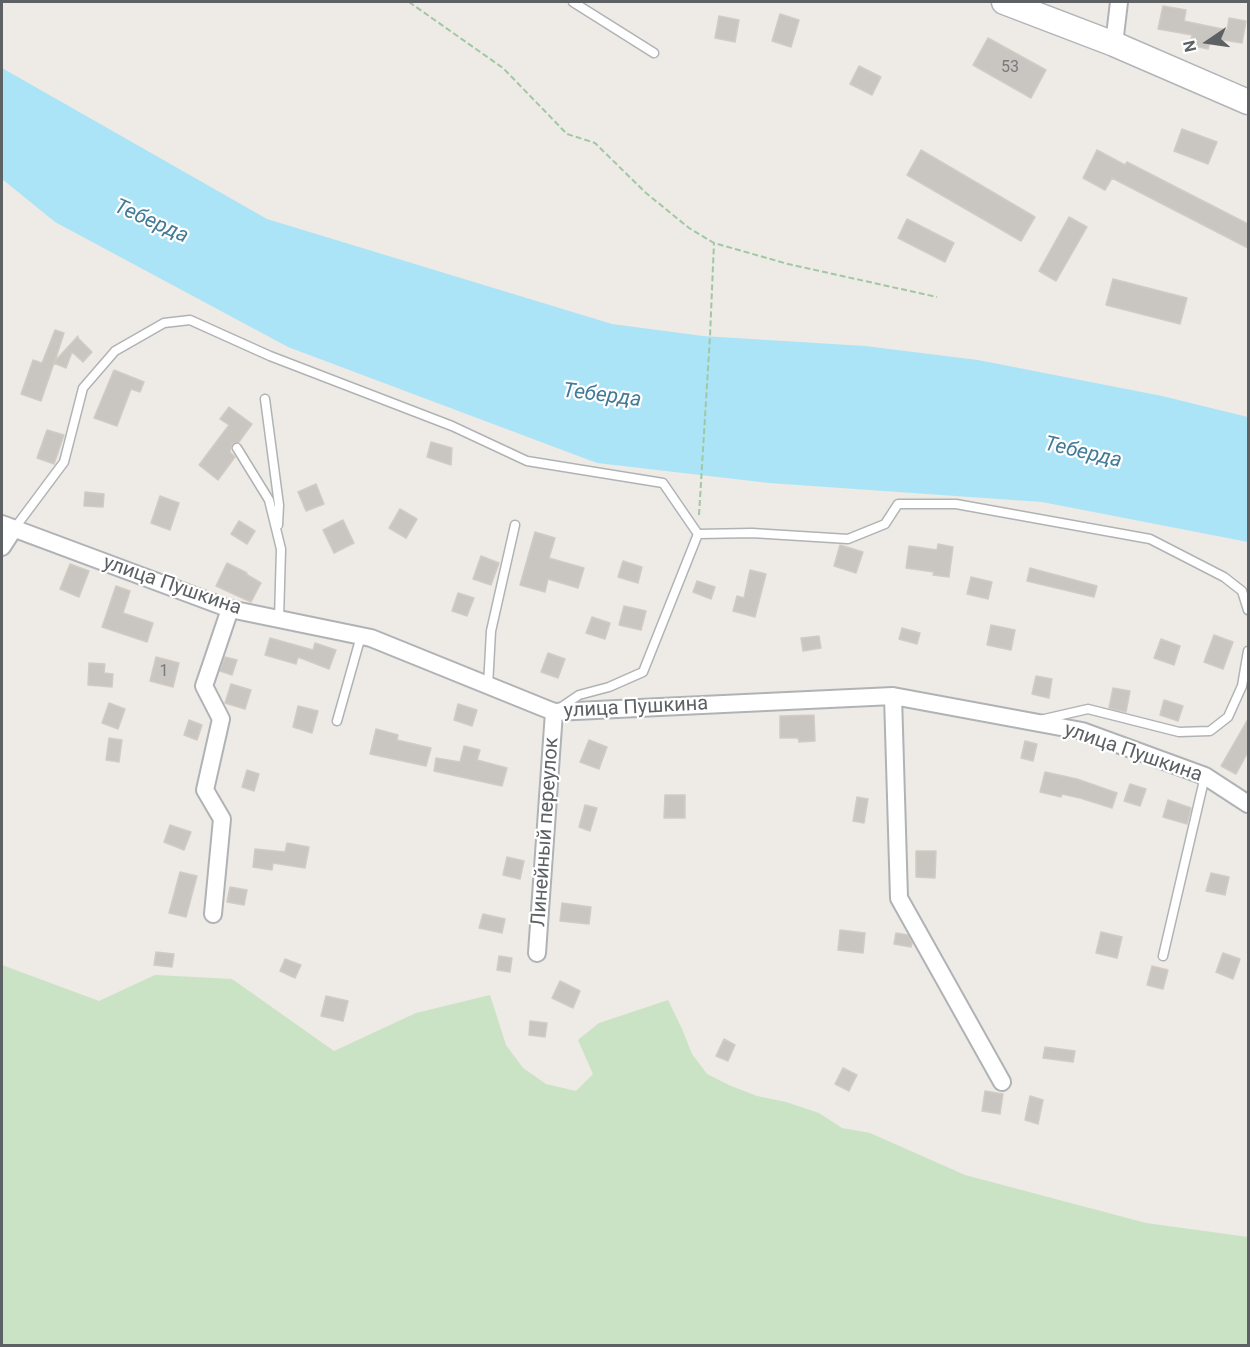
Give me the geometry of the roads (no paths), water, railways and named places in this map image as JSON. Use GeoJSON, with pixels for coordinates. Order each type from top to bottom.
{"type":"FeatureCollection","features":[{"type":"Feature","properties":{"kind":"main road"},"geometry":{"type":"LineString","coordinates":[[1004,2],[1114,44],[1248,102]]}},
{"type":"Feature","properties":{"kind":"street"},"geometry":{"type":"LineString","coordinates":[[1114,44],[1119,2]]}},
{"type":"Feature","properties":{"kind":"street"},"geometry":{"type":"LineString","coordinates":[[2,547],[7,527]]}},
{"type":"Feature","properties":{"kind":"street","name":"улица Пушкина"},"geometry":{"type":"LineString","coordinates":[[7,527],[230,609],[371,638],[554,712],[893,696],[1082,731],[1204,776],[1248,804]]}},
{"type":"Feature","properties":{"kind":"street"},"geometry":{"type":"LineString","coordinates":[[213,914],[222,819],[205,790],[221,719],[204,686],[230,609]]}},
{"type":"Feature","properties":{"kind":"street"},"geometry":{"type":"LineString","coordinates":[[893,696],[899,898],[1002,1082]]}},
{"type":"Feature","properties":{"kind":"street","name":"Линейный переулок"},"geometry":{"type":"LineString","coordinates":[[537,953],[554,712]]}},
{"type":"Feature","properties":{"kind":"lane"},"geometry":{"type":"LineString","coordinates":[[573,2],[654,53]]}},
{"type":"Feature","properties":{"kind":"lane"},"geometry":{"type":"LineString","coordinates":[[7,527],[64,462],[83,388],[115,351],[164,323],[190,320],[270,356],[452,426],[527,461],[663,483],[698,534]]}},
{"type":"Feature","properties":{"kind":"lane"},"geometry":{"type":"LineString","coordinates":[[264,399],[279,505],[278,537]]}},
{"type":"Feature","properties":{"kind":"lane"},"geometry":{"type":"LineString","coordinates":[[237,448],[269,500],[281,549],[279,619]]}},
{"type":"Feature","properties":{"kind":"lane"},"geometry":{"type":"LineString","coordinates":[[698,534],[752,533],[848,539],[885,524],[898,504],[956,504],[1150,539],[1224,577],[1242,591],[1248,610]]}},
{"type":"Feature","properties":{"kind":"lane"},"geometry":{"type":"LineString","coordinates":[[488,686],[491,631],[515,525]]}},
{"type":"Feature","properties":{"kind":"lane"},"geometry":{"type":"LineString","coordinates":[[554,712],[579,695],[609,687],[643,672],[698,534]]}},
{"type":"Feature","properties":{"kind":"lane"},"geometry":{"type":"LineString","coordinates":[[337,721],[361,636]]}},
{"type":"Feature","properties":{"kind":"lane"},"geometry":{"type":"LineString","coordinates":[[1031,722],[1088,709],[1179,732],[1210,731],[1228,717],[1242,686],[1248,651]]}},
{"type":"Feature","properties":{"kind":"lane"},"geometry":{"type":"LineString","coordinates":[[1163,956],[1204,776]]}},
{"type":"Feature","properties":{"kind":"water","name":"Теберда"},"geometry":{"type":"Polygon","coordinates":[[[2,68],[267,219],[612,324],[703,336],[865,346],[978,360],[1162,396],[1248,417],[1248,542],[1042,502],[769,483],[597,463],[288,347],[55,222],[2,179],[2,68]]]}}]}
